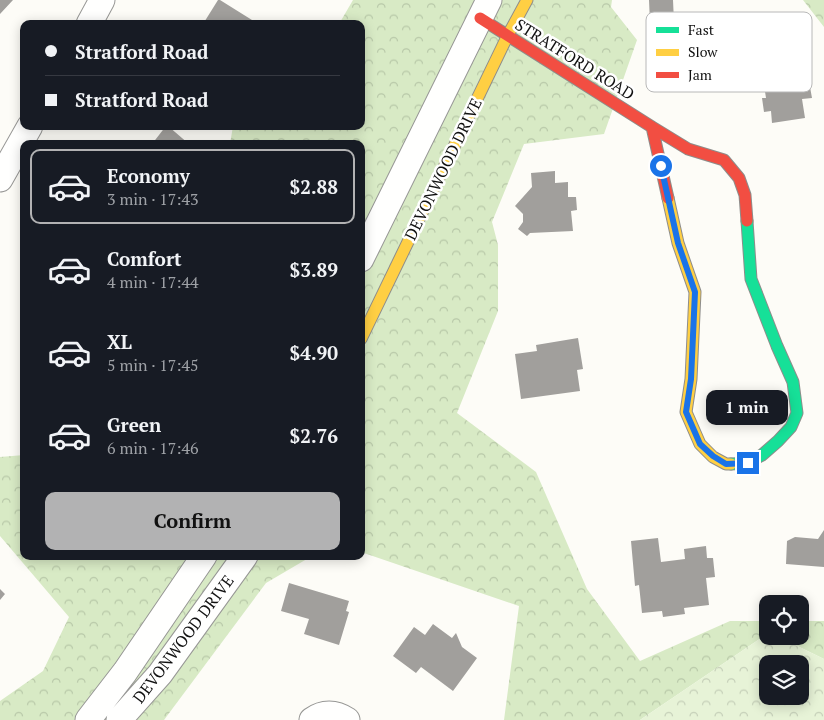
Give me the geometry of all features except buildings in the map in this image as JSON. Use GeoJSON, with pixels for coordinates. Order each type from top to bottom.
{"type":"FeatureCollection","features":[{"type":"Feature","properties":{"kind":"street"},"geometry":{"type":"LineString","coordinates":[[91,20],[102,0]]}},
{"type":"Feature","properties":{"kind":"street","name":"DEVONWOOD DRIVE"},"geometry":{"type":"LineString","coordinates":[[365,331],[526,0]]}},
{"type":"Feature","properties":{"kind":"street","name":"DEVONWOOD DRIVE"},"geometry":{"type":"LineString","coordinates":[[365,250],[485,9]]}},
{"type":"Feature","properties":{"kind":"street","name":"STRATFORD ROAD"},"geometry":{"type":"LineString","coordinates":[[485,9],[508,36],[688,148],[724,160],[739,178],[745,195],[751,278],[793,382],[797,413],[791,427],[778,441],[762,455],[748,463],[726,464],[713,456],[700,444],[686,412],[691,379],[695,292],[678,243],[652,127]]}},
{"type":"Feature","properties":{"kind":"street"},"geometry":{"type":"LineString","coordinates":[[0,179],[20,144]]}},
{"type":"Feature","properties":{"kind":"street","name":"DEVONWOOD DRIVE"},"geometry":{"type":"LineString","coordinates":[[88,720],[125,672],[201,560]]}},
{"type":"Feature","properties":{"kind":"street","name":"DEVONWOOD DRIVE"},"geometry":{"type":"LineString","coordinates":[[119,720],[160,674],[242,560]]}},
{"type":"Feature","properties":{"kind":"street"},"geometry":{"type":"LineString","coordinates":[[312,720],[320,715],[329,714],[337,715],[346,720]]}},
{"type":"Feature","properties":{"kind":"green space"},"geometry":{"type":"Polygon","coordinates":[[[353,0],[612,0],[611,7],[637,40],[604,134],[524,144],[492,222],[498,245],[498,311],[457,413],[536,472],[587,589],[640,661],[730,621],[759,621],[759,639],[640,720],[504,720],[519,606],[365,553],[365,140],[231,140],[232,130],[365,130],[365,20],[341,20],[353,0]]]}},
{"type":"Feature","properties":{"kind":"green space"},"geometry":{"type":"Polygon","coordinates":[[[803,0],[824,0],[824,27],[803,0]]]}},
{"type":"Feature","properties":{"kind":"green space"},"geometry":{"type":"Polygon","coordinates":[[[20,455],[20,559],[0,536],[0,457],[20,455]]]}},
{"type":"Feature","properties":{"kind":"green space"},"geometry":{"type":"Polygon","coordinates":[[[20,560],[305,560],[266,583],[164,720],[0,720],[0,701],[43,671],[69,617],[20,560]]]}},
{"type":"Feature","properties":{"kind":"green space"},"geometry":{"type":"Polygon","coordinates":[[[809,621],[824,621],[824,659],[795,645],[809,645],[809,621]]]}},
{"type":"Feature","properties":{"kind":"green space"},"geometry":{"type":"Polygon","coordinates":[[[759,639],[759,645],[795,645],[824,659],[824,720],[640,720],[759,639]]]}},
{"type":"Feature","properties":{"kind":"traffic: fast"},"geometry":{"type":"LineString","coordinates":[[731,464],[748,463],[762,455],[791,427],[797,413],[793,382],[751,279],[747,221]]}},
{"type":"Feature","properties":{"kind":"traffic: slow"},"geometry":{"type":"LineString","coordinates":[[365,331],[508,35],[527,0]]}},
{"type":"Feature","properties":{"kind":"traffic: slow"},"geometry":{"type":"LineString","coordinates":[[668,198],[678,243],[695,292],[691,379],[686,412],[700,444],[713,457],[726,464],[731,464]]}},
{"type":"Feature","properties":{"kind":"traffic: jam"},"geometry":{"type":"LineString","coordinates":[[480,18],[652,127],[668,198]]}},
{"type":"Feature","properties":{"kind":"traffic: jam"},"geometry":{"type":"LineString","coordinates":[[652,127],[688,149],[724,160],[739,178],[745,195],[747,221]]}},
{"type":"Feature","properties":{"kind":"route"},"geometry":{"type":"LineString","coordinates":[[661,166],[678,243],[695,292],[691,379],[686,412],[700,444],[713,456],[726,464],[748,463]]}}]}
